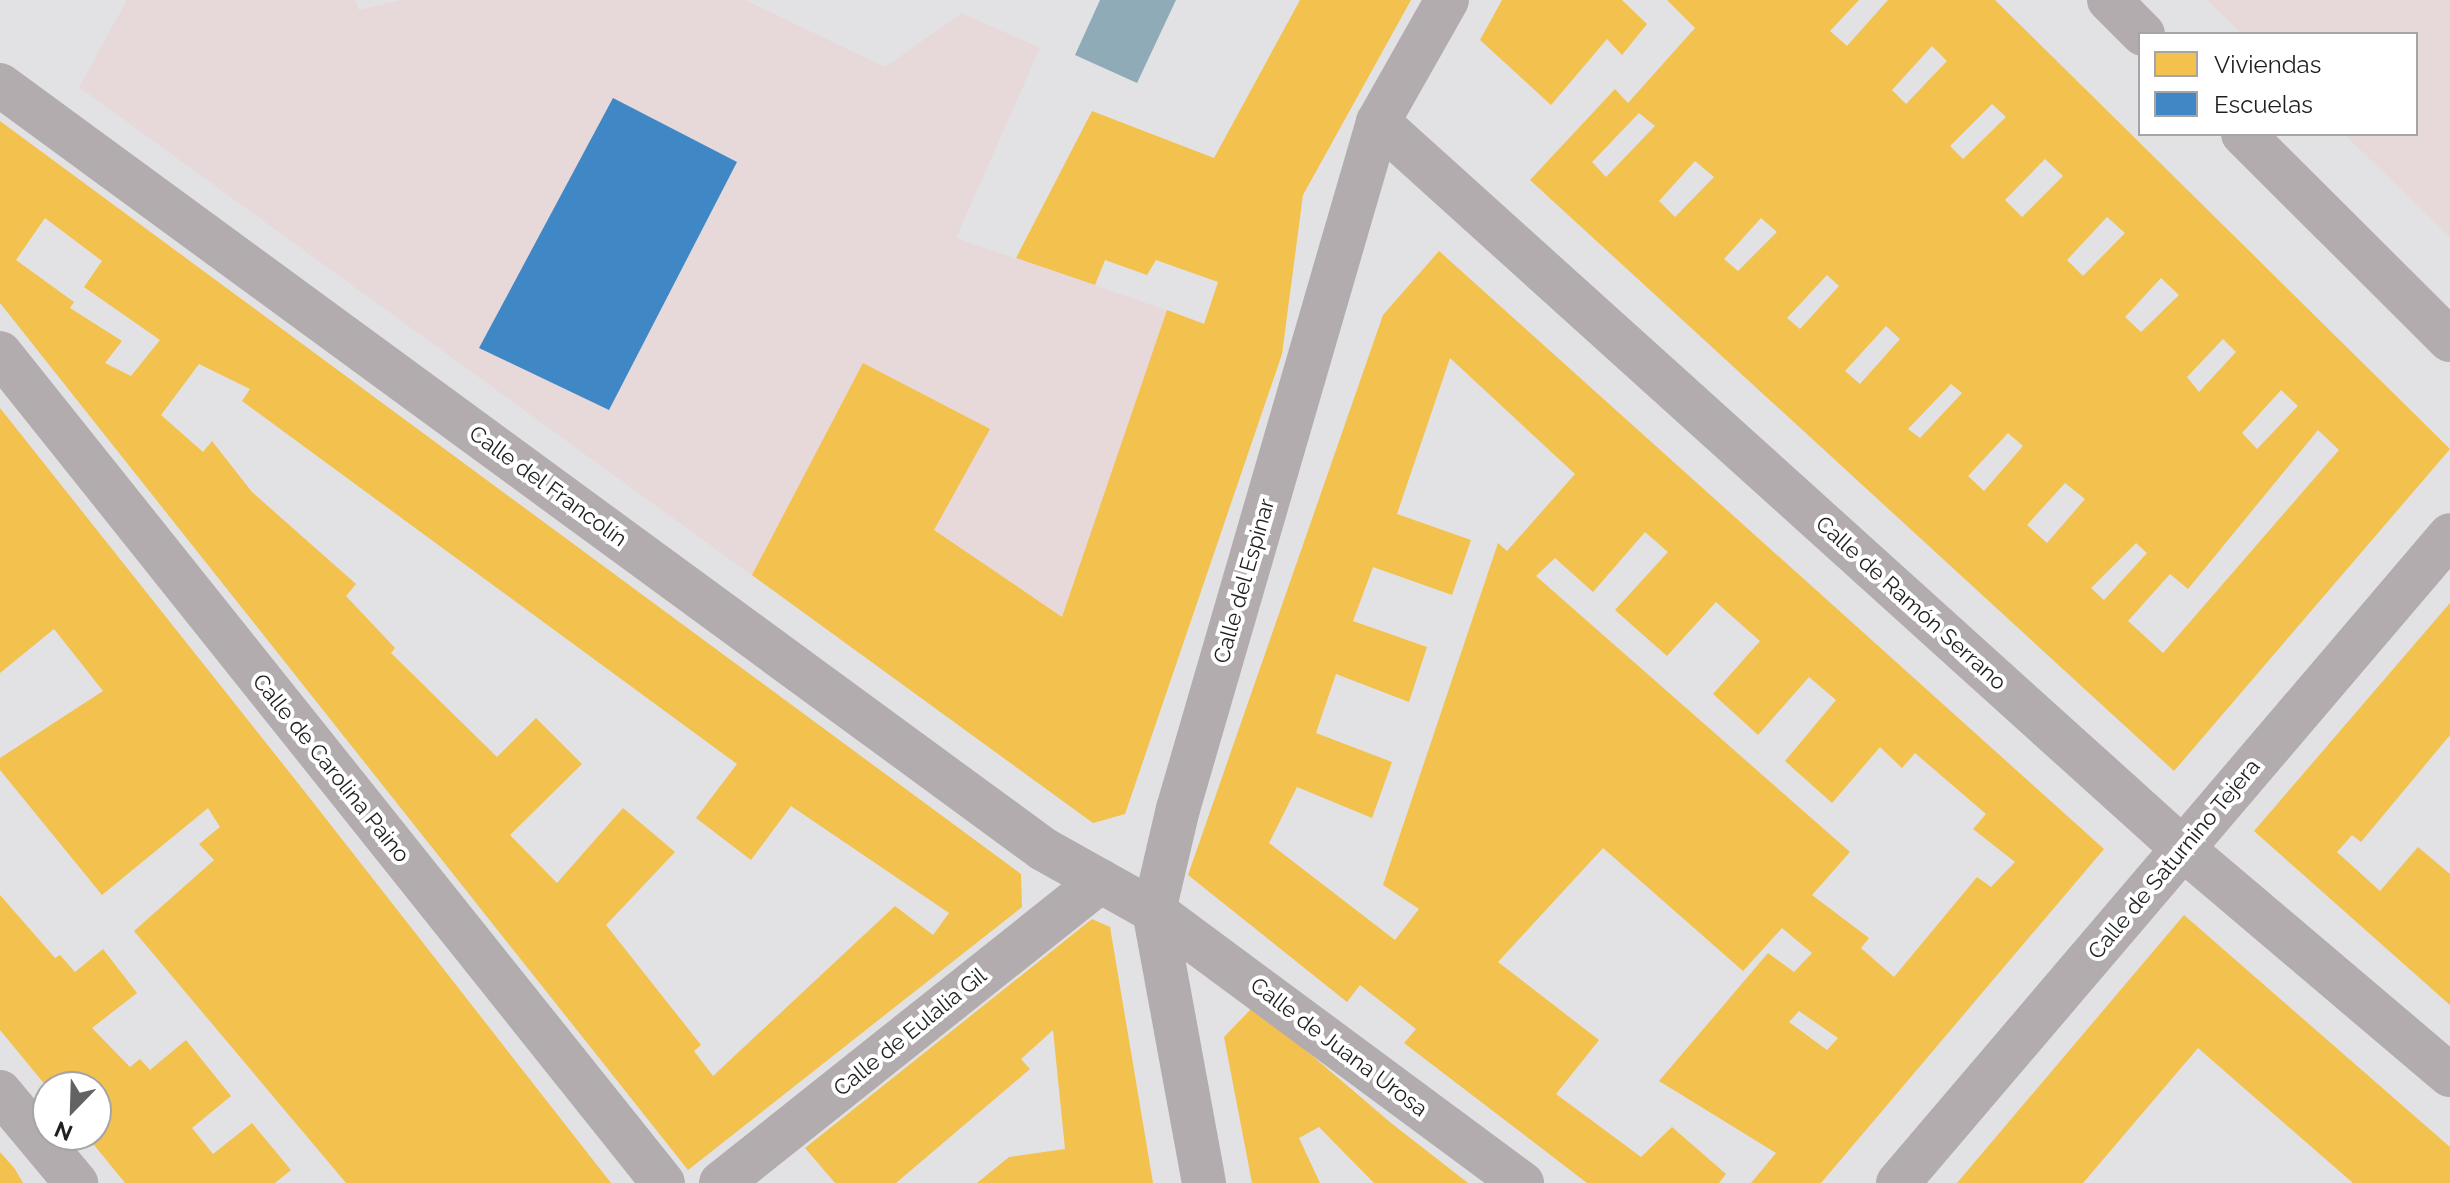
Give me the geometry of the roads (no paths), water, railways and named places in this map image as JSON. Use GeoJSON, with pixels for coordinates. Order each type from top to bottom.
{"type":"FeatureCollection","features":[{"type":"Feature","properties":{"kind":"street","name":"Calle del Espinar"},"geometry":{"type":"LineString","coordinates":[[1204,1183],[1154,911],[1378,122],[1447,0]]}},
{"type":"Feature","properties":{"kind":"street"},"geometry":{"type":"LineString","coordinates":[[2109,0],[2141,32]]}},
{"type":"Feature","properties":{"kind":"street","name":"Calle del Francolín"},"geometry":{"type":"LineString","coordinates":[[0,85],[1030,840],[1154,911]]}},
{"type":"Feature","properties":{"kind":"street","name":"Calle de Ramón Serrano"},"geometry":{"type":"LineString","coordinates":[[1378,122],[2182,848],[2450,1075]]}},
{"type":"Feature","properties":{"kind":"street"},"geometry":{"type":"LineString","coordinates":[[2245,136],[2450,340]]}},
{"type":"Feature","properties":{"kind":"street","name":"Calle de Carolina Paino"},"geometry":{"type":"LineString","coordinates":[[0,353],[663,1183]]}},
{"type":"Feature","properties":{"kind":"street","name":"Calle de Saturnino Tejera"},"geometry":{"type":"LineString","coordinates":[[1898,1183],[2450,535]]}},
{"type":"Feature","properties":{"kind":"street","name":"Calle de Eulalia Gil"},"geometry":{"type":"LineString","coordinates":[[721,1183],[1100,881]]}},
{"type":"Feature","properties":{"kind":"street","name":"Calle de Juana Urosa"},"geometry":{"type":"LineString","coordinates":[[1154,911],[1522,1183]]}},
{"type":"Feature","properties":{"kind":"street"},"geometry":{"type":"LineString","coordinates":[[0,1092],[76,1183]]}},
{"type":"Feature","properties":{"kind":"water"},"geometry":{"type":"Polygon","coordinates":[[[1100,0],[1176,0],[1137,83],[1075,55],[1100,0]]]}}]}
